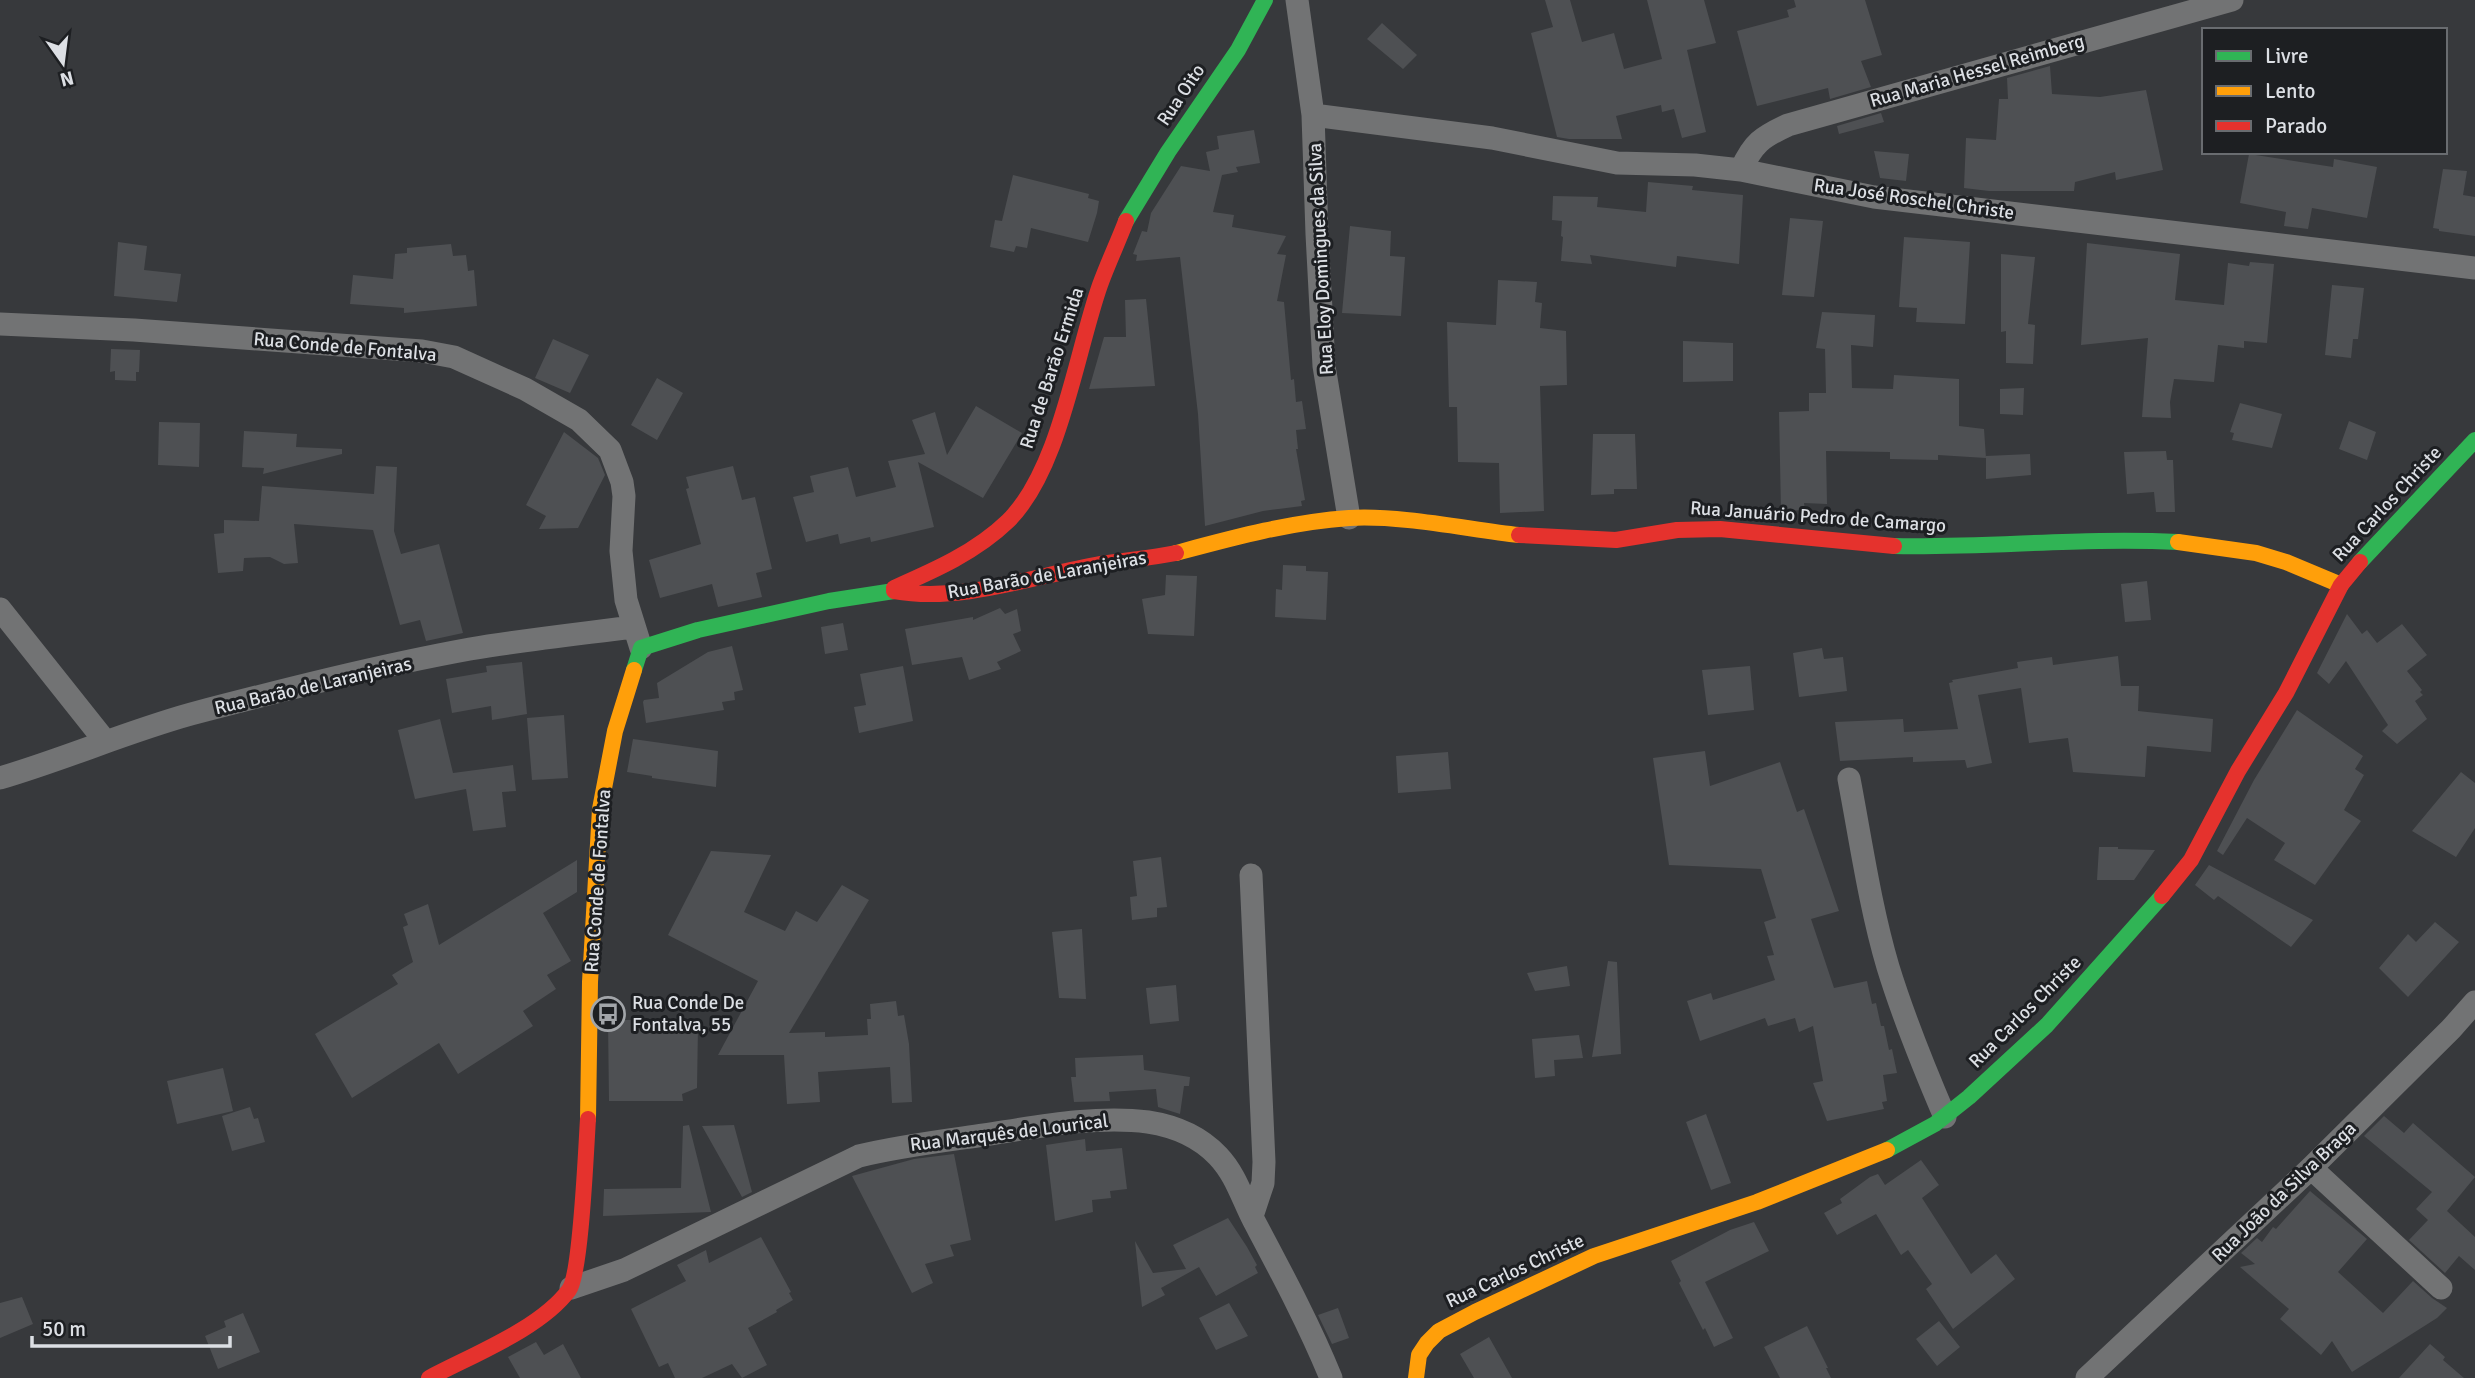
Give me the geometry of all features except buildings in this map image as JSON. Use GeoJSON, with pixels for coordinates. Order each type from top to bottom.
{"type":"FeatureCollection","features":[{"type":"Feature","properties":{"kind":"street","name":"Rua Oito"},"geometry":{"type":"LineString","coordinates":[[1130,212],[1238,50],[1265,0]]}},
{"type":"Feature","properties":{"kind":"street","name":"Rua Eloy Domingues da Silva"},"geometry":{"type":"LineString","coordinates":[[1297,0],[1313,115],[1324,366],[1349,518]]}},
{"type":"Feature","properties":{"kind":"street","name":"Rua Maria Hessel Reimberg"},"geometry":{"type":"LineString","coordinates":[[1741,170],[1762,137],[1787,125],[2232,0]]}},
{"type":"Feature","properties":{"kind":"street","name":"Rua José Roschel Christe"},"geometry":{"type":"LineString","coordinates":[[1313,115],[1492,138],[1616,163],[1695,165],[1741,170],[1874,197],[2475,268]]}},
{"type":"Feature","properties":{"kind":"street","name":"Rua de Barão Ermida"},"geometry":{"type":"LineString","coordinates":[[890,590],[947,565],[1007,522],[1023,504],[1040,473],[1057,432],[1100,285],[1130,212]]}},
{"type":"Feature","properties":{"kind":"street","name":"Rua Conde de Fontalva"},"geometry":{"type":"LineString","coordinates":[[0,324],[134,330],[422,351],[454,357],[508,381],[579,420],[610,450],[622,482],[624,496],[621,551],[626,600],[637,638],[600,809],[590,982],[588,1118],[578,1259],[571,1288]]}},
{"type":"Feature","properties":{"kind":"street","name":"Rua Carlos Christe"},"geometry":{"type":"LineString","coordinates":[[1416,1378],[1419,1355],[1427,1343],[1439,1331],[1475,1312],[1594,1256],[1826,1176],[1895,1146],[1945,1117],[2040,1031],[2140,923],[2182,873],[2238,771],[2286,694],[2341,585],[2369,551],[2475,440]]}},
{"type":"Feature","properties":{"kind":"street","name":"Rua Januário Pedro de Camargo"},"geometry":{"type":"LineString","coordinates":[[1207,546],[1268,529],[1349,518],[1389,519],[1524,536],[1584,540],[1616,540],[1677,530],[1720,530],[1890,546],[1949,547],[2138,540],[2180,542],[2256,553],[2286,562],[2341,585]]}},
{"type":"Feature","properties":{"kind":"street","name":"Rua Barão de Laranjeiras"},"geometry":{"type":"LineString","coordinates":[[0,778],[105,741],[191,715],[345,676],[480,648],[667,638],[745,619],[890,590],[932,594],[990,588],[1088,566],[1173,554],[1207,546]]}},
{"type":"Feature","properties":{"kind":"street"},"geometry":{"type":"LineString","coordinates":[[0,609],[105,741]]}},
{"type":"Feature","properties":{"kind":"street"},"geometry":{"type":"LineString","coordinates":[[1849,779],[1872,904],[1888,966],[1911,1038],[1945,1117]]}},
{"type":"Feature","properties":{"kind":"street"},"geometry":{"type":"LineString","coordinates":[[1251,875],[1264,1161],[1263,1183],[1252,1216]]}},
{"type":"Feature","properties":{"kind":"street","name":"Rua João da Silva Braga"},"geometry":{"type":"LineString","coordinates":[[2087,1378],[2311,1168],[2475,1002]]}},
{"type":"Feature","properties":{"kind":"street","name":"Rua Marquês de Lourical"},"geometry":{"type":"LineString","coordinates":[[571,1288],[624,1270],[859,1156],[894,1147],[1068,1124],[1125,1120],[1176,1128],[1217,1155],[1233,1176],[1302,1312],[1331,1378]]}},
{"type":"Feature","properties":{"kind":"street"},"geometry":{"type":"LineString","coordinates":[[2311,1168],[2441,1288]]}},
{"type":"Feature","properties":{"kind":"street"},"geometry":{"type":"LineString","coordinates":[[429,1378],[541,1319],[571,1288]]}},
{"type":"Feature","properties":{"kind":"traffic: fast"},"geometry":{"type":"LineString","coordinates":[[1126,221],[1168,152],[1238,50],[1265,0]]}},
{"type":"Feature","properties":{"kind":"traffic: fast"},"geometry":{"type":"LineString","coordinates":[[2360,562],[2475,440]]}},
{"type":"Feature","properties":{"kind":"traffic: fast"},"geometry":{"type":"LineString","coordinates":[[1894,546],[2178,542]]}},
{"type":"Feature","properties":{"kind":"traffic: fast"},"geometry":{"type":"LineString","coordinates":[[634,670],[641,648],[698,630],[829,601],[894,591]]}},
{"type":"Feature","properties":{"kind":"traffic: fast"},"geometry":{"type":"LineString","coordinates":[[1887,1150],[1935,1124],[1969,1097],[2047,1025],[2162,896]]}},
{"type":"Feature","properties":{"kind":"traffic: slow"},"geometry":{"type":"LineString","coordinates":[[1176,553],[1283,527],[1349,518],[1412,520],[1519,535]]}},
{"type":"Feature","properties":{"kind":"traffic: slow"},"geometry":{"type":"LineString","coordinates":[[2178,542],[2256,553],[2286,562],[2341,585]]}},
{"type":"Feature","properties":{"kind":"traffic: slow"},"geometry":{"type":"LineString","coordinates":[[588,1119],[590,982],[600,809],[615,731],[634,670]]}},
{"type":"Feature","properties":{"kind":"traffic: slow"},"geometry":{"type":"LineString","coordinates":[[1416,1378],[1419,1355],[1427,1343],[1439,1331],[1475,1312],[1594,1256],[1757,1202],[1887,1150]]}},
{"type":"Feature","properties":{"kind":"traffic: jam"},"geometry":{"type":"LineString","coordinates":[[894,588],[969,551],[996,532],[1026,499],[1054,442],[1100,285],[1126,221]]}},
{"type":"Feature","properties":{"kind":"traffic: jam"},"geometry":{"type":"LineString","coordinates":[[1519,535],[1616,540],[1677,530],[1720,529],[1894,546]]}},
{"type":"Feature","properties":{"kind":"traffic: jam"},"geometry":{"type":"LineString","coordinates":[[894,591],[920,594],[972,591],[1101,564],[1176,553]]}},
{"type":"Feature","properties":{"kind":"traffic: jam"},"geometry":{"type":"LineString","coordinates":[[2162,896],[2191,860],[2238,771],[2286,693],[2341,585],[2360,562]]}},
{"type":"Feature","properties":{"kind":"traffic: jam"},"geometry":{"type":"LineString","coordinates":[[429,1378],[523,1329],[541,1317],[569,1290],[580,1237],[588,1119]]}},
{"type":"Feature","properties":{"kind":"place","name":"Rua Conde De Fontalva, 55"},"geometry":{"type":"Point","coordinates":[608,1014]}}]}
